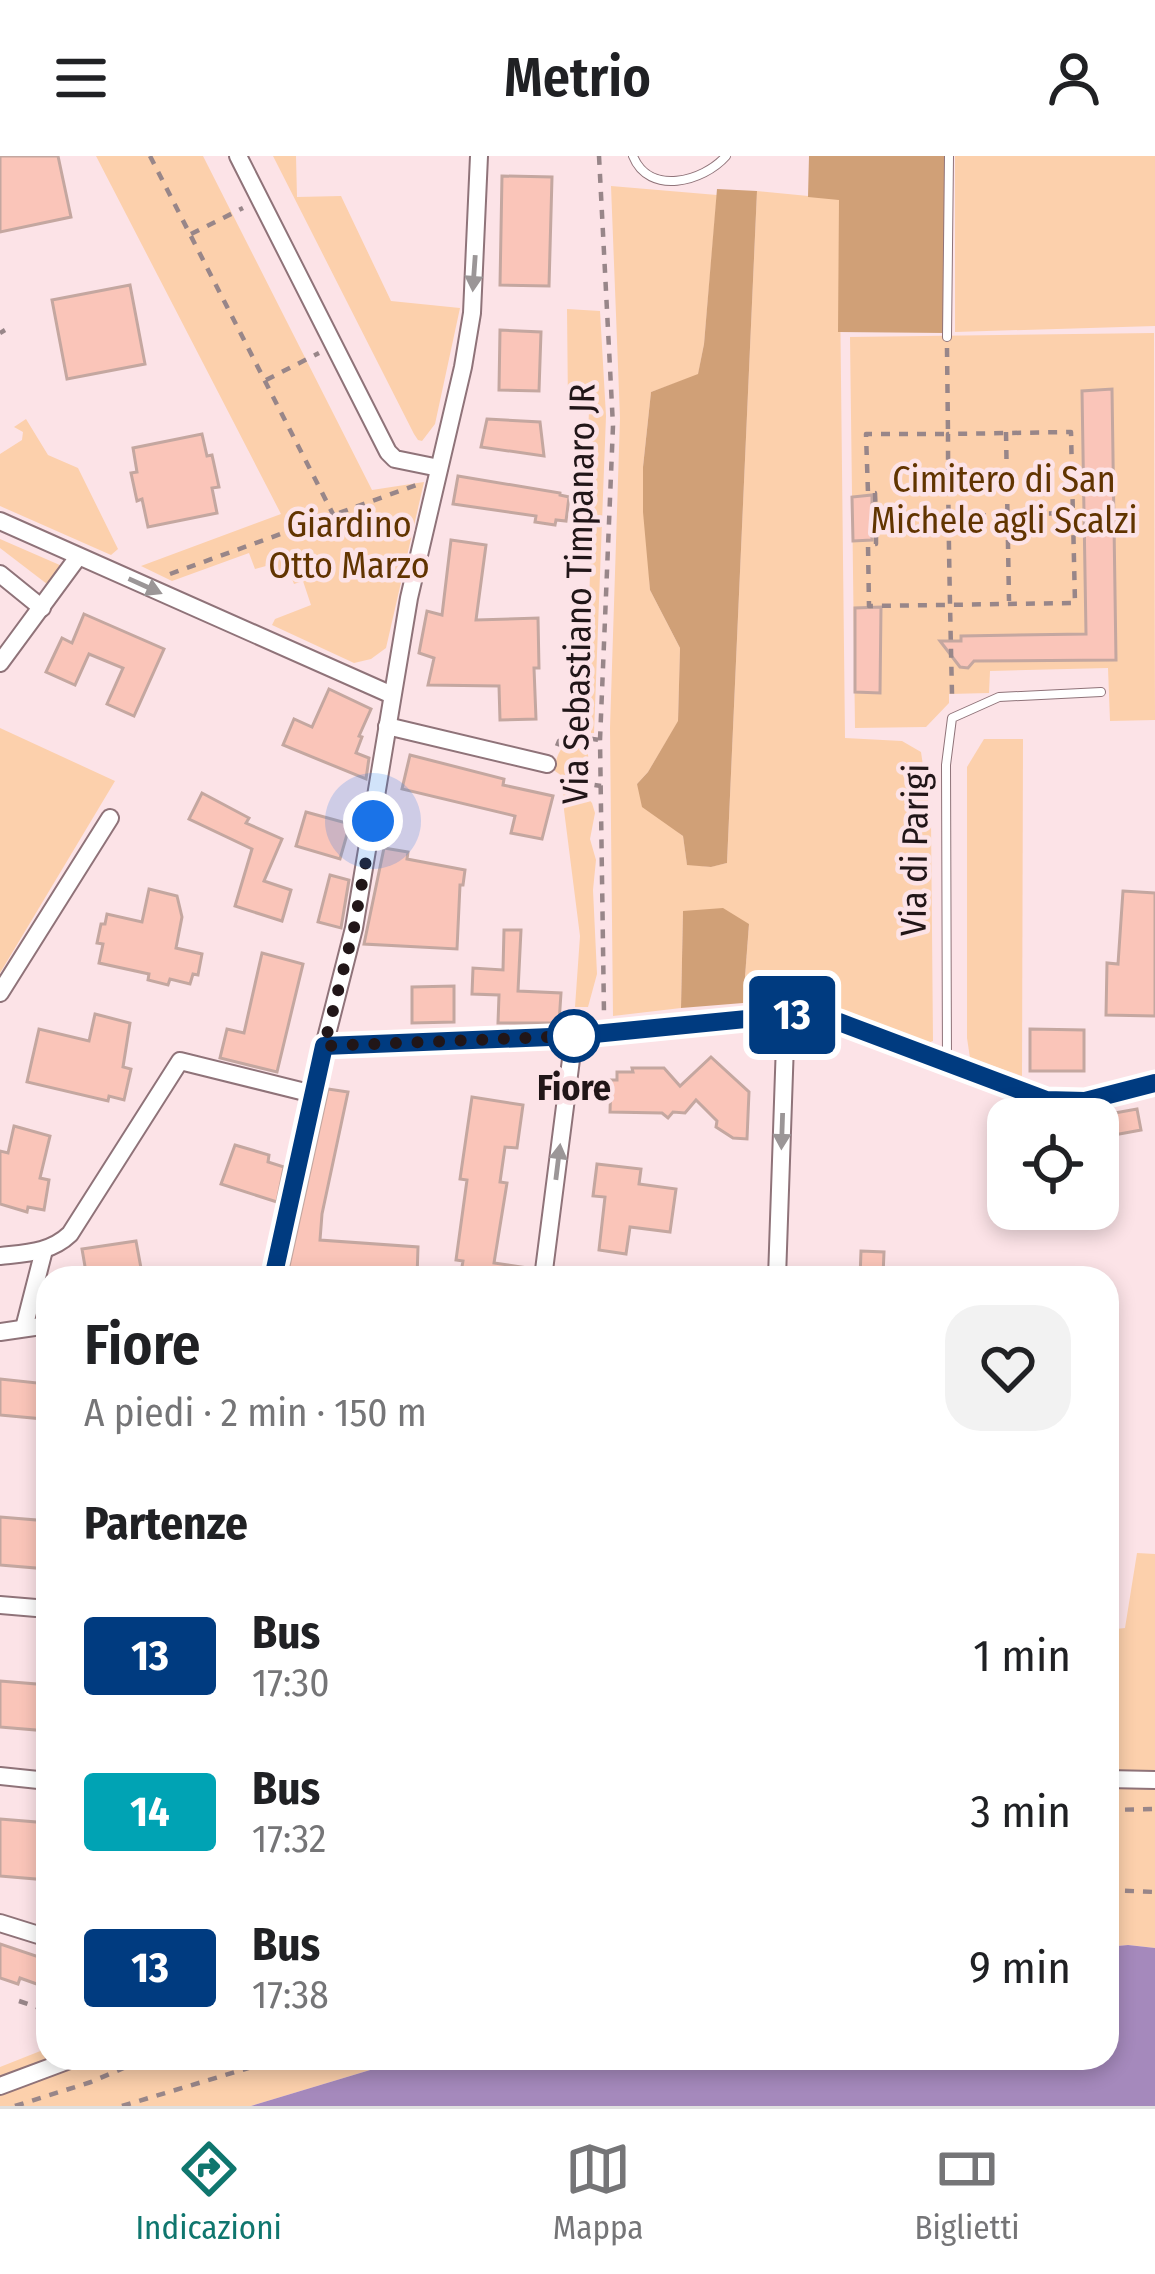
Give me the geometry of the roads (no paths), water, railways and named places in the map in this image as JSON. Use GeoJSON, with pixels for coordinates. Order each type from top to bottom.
{"type":"FeatureCollection","features":[{"type":"Feature","properties":{"kind":"street"},"geometry":{"type":"LineString","coordinates":[[238,156],[393,457],[438,472]]}},
{"type":"Feature","properties":{"kind":"street"},"geometry":{"type":"LineString","coordinates":[[276,1266],[354,928],[409,598],[458,393],[472,314],[479,156]]}},
{"type":"Feature","properties":{"kind":"street"},"geometry":{"type":"LineString","coordinates":[[0,521],[392,695]]}},
{"type":"Feature","properties":{"kind":"street"},"geometry":{"type":"LineString","coordinates":[[0,663],[78,557]]}},
{"type":"Feature","properties":{"kind":"street"},"geometry":{"type":"LineString","coordinates":[[0,574],[42,608]]}},
{"type":"Feature","properties":{"kind":"street"},"geometry":{"type":"LineString","coordinates":[[387,726],[547,764]]}},
{"type":"Feature","properties":{"kind":"street"},"geometry":{"type":"LineString","coordinates":[[0,993],[110,818]]}},
{"type":"Feature","properties":{"kind":"street"},"geometry":{"type":"LineString","coordinates":[[324,1046],[604,1034],[786,1015],[839,1022],[1056,1102],[1085,1101],[1155,1083]]}},
{"type":"Feature","properties":{"kind":"street"},"geometry":{"type":"LineString","coordinates":[[777,1266],[786,1015]]}},
{"type":"Feature","properties":{"kind":"street"},"geometry":{"type":"LineString","coordinates":[[545,1266],[574,1036]]}},
{"type":"Feature","properties":{"kind":"street"},"geometry":{"type":"LineString","coordinates":[[0,1256],[44,1250],[70,1234],[180,1061],[313,1094]]}},
{"type":"Feature","properties":{"kind":"street"},"geometry":{"type":"LineString","coordinates":[[40,1266],[44,1250]]}},
{"type":"Feature","properties":{"kind":"street"},"geometry":{"type":"LineString","coordinates":[[24,1328],[36,1281]]}},
{"type":"Feature","properties":{"kind":"street"},"geometry":{"type":"LineString","coordinates":[[0,1332],[36,1326]]}},
{"type":"Feature","properties":{"kind":"street"},"geometry":{"type":"LineString","coordinates":[[0,1605],[36,1608]]}},
{"type":"Feature","properties":{"kind":"street"},"geometry":{"type":"LineString","coordinates":[[0,1776],[36,1780]]}},
{"type":"Feature","properties":{"kind":"street"},"geometry":{"type":"LineString","coordinates":[[1119,1780],[1155,1780]]}},
{"type":"Feature","properties":{"kind":"street"},"geometry":{"type":"LineString","coordinates":[[0,1923],[36,1934]]}},
{"type":"Feature","properties":{"kind":"street"},"geometry":{"type":"LineString","coordinates":[[0,2086],[43,2070]]}},
{"type":"Feature","properties":{"kind":"lane"},"geometry":{"type":"LineString","coordinates":[[633,156],[642,173],[681,181],[710,170],[726,156]]}},
{"type":"Feature","properties":{"kind":"lane"},"geometry":{"type":"LineString","coordinates":[[947,337],[949,156]]}},
{"type":"Feature","properties":{"kind":"lane","name":"Via di Parigi"},"geometry":{"type":"LineString","coordinates":[[947,1064],[946,765],[952,718],[999,697],[1101,692]]}},
{"type":"Feature","properties":{"kind":"place","name":"Fiore"},"geometry":{"type":"Point","coordinates":[574,1036]}},
{"type":"Feature","properties":{"kind":"park label","name":"Cimitero di San Michele agli Scalzi"},"geometry":{"type":"Point","coordinates":[1004,500]}},
{"type":"Feature","properties":{"kind":"park label","name":"Giardino Otto Marzo"},"geometry":{"type":"Point","coordinates":[349,546]}}]}
